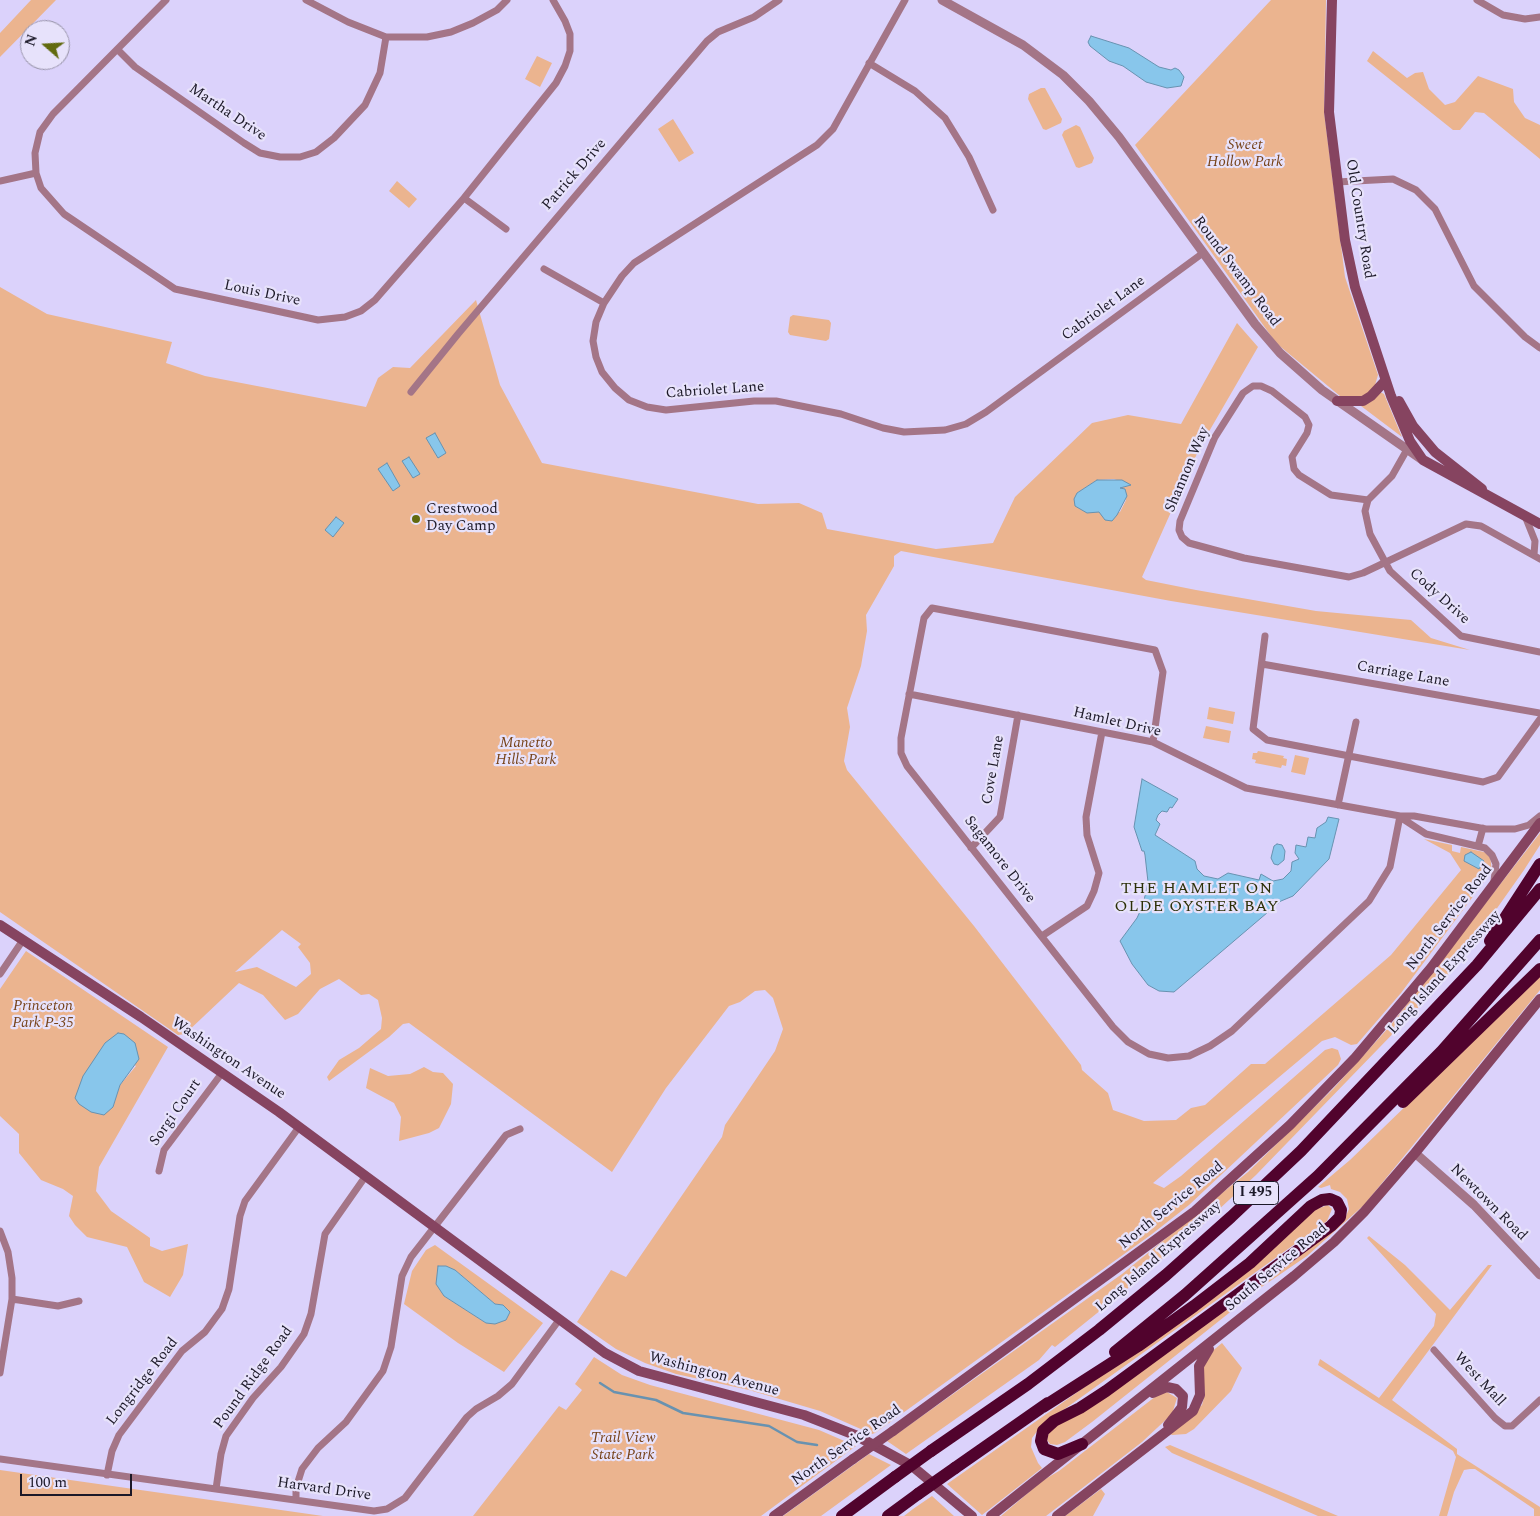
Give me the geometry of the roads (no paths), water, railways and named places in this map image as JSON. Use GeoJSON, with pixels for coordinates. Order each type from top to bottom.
{"type":"FeatureCollection","features":[{"type":"Feature","properties":{"kind":"highway"},"geometry":{"type":"LineString","coordinates":[[1477,966],[1501,922],[1540,864]]}},
{"type":"Feature","properties":{"kind":"highway","name":"Long Island Expressway"},"geometry":{"type":"LineString","coordinates":[[842,1516],[1028,1384],[1166,1275],[1301,1151],[1477,966],[1540,889]]}},
{"type":"Feature","properties":{"kind":"highway","name":"I 495"},"geometry":{"type":"LineString","coordinates":[[888,1516],[1042,1407],[1185,1296],[1318,1176],[1442,1051],[1540,940]]}},
{"type":"Feature","properties":{"kind":"highway"},"geometry":{"type":"LineString","coordinates":[[1318,1176],[1411,1095],[1540,969]]}},
{"type":"Feature","properties":{"kind":"highway"},"geometry":{"type":"LineString","coordinates":[[1042,1407],[1138,1346],[1194,1306],[1250,1262],[1311,1206],[1322,1200],[1330,1199],[1337,1202],[1341,1210],[1340,1217],[1331,1226],[1106,1391],[1080,1408],[1054,1421],[1043,1432],[1041,1441],[1044,1449],[1058,1454],[1082,1444]]}},
{"type":"Feature","properties":{"kind":"main road","name":"Old Country Road"},"geometry":{"type":"LineString","coordinates":[[1332,0],[1329,112],[1337,182],[1351,272],[1378,353],[1385,381],[1409,445],[1422,460],[1494,500]]}},
{"type":"Feature","properties":{"kind":"main road"},"geometry":{"type":"LineString","coordinates":[[1378,353],[1413,426],[1440,457],[1494,500],[1540,524]]}},
{"type":"Feature","properties":{"kind":"main road"},"geometry":{"type":"LineString","coordinates":[[1337,401],[1363,401],[1371,396],[1385,381]]}},
{"type":"Feature","properties":{"kind":"main road","name":"North Service Road"},"geometry":{"type":"LineString","coordinates":[[774,1516],[1144,1250],[1216,1192],[1290,1124],[1355,1058],[1431,968],[1540,823]]}},
{"type":"Feature","properties":{"kind":"main road","name":"Washington Avenue"},"geometry":{"type":"LineString","coordinates":[[0,925],[222,1073],[299,1127],[432,1228],[605,1353],[639,1371],[804,1415],[855,1435],[912,1466],[972,1516]]}},
{"type":"Feature","properties":{"kind":"main road","name":"South Service Road"},"geometry":{"type":"LineString","coordinates":[[991,1516],[1219,1336],[1334,1242],[1364,1212],[1415,1153],[1540,1000]]}},
{"type":"Feature","properties":{"kind":"main road"},"geometry":{"type":"LineString","coordinates":[[1057,1516],[1162,1433],[1185,1418],[1197,1405],[1200,1395],[1198,1371],[1200,1361],[1219,1336]]}},
{"type":"Feature","properties":{"kind":"main road"},"geometry":{"type":"LineString","coordinates":[[1109,1423],[1162,1388],[1172,1388],[1180,1392],[1184,1401],[1182,1407],[1162,1433]]}},
{"type":"Feature","properties":{"kind":"street","name":"Louis Drive"},"geometry":{"type":"LineString","coordinates":[[166,0],[53,114],[40,132],[35,153],[36,174],[41,188],[64,214],[175,289],[318,320],[344,317],[362,311],[376,300],[464,198],[556,83],[570,51],[570,34],[566,21],[552,0]]}},
{"type":"Feature","properties":{"kind":"street"},"geometry":{"type":"LineString","coordinates":[[306,0],[348,22],[386,37],[427,37],[451,32],[473,23],[496,10],[507,0]]}},
{"type":"Feature","properties":{"kind":"street","name":"Patrick Drive"},"geometry":{"type":"LineString","coordinates":[[411,392],[707,41],[718,32],[754,17],[779,0]]}},
{"type":"Feature","properties":{"kind":"street","name":"Cabriolet Lane"},"geometry":{"type":"LineString","coordinates":[[905,0],[832,129],[817,145],[634,263],[604,303],[596,322],[593,341],[596,357],[602,372],[615,388],[629,400],[647,407],[666,410],[754,401],[776,402],[841,414],[883,428],[923,433],[966,424],[986,412],[1203,253]]}},
{"type":"Feature","properties":{"kind":"street","name":"Round Swamp Road"},"geometry":{"type":"LineString","coordinates":[[942,0],[1022,45],[1063,75],[1089,101],[1119,138],[1276,349],[1304,376],[1337,401],[1409,445]]}},
{"type":"Feature","properties":{"kind":"street"},"geometry":{"type":"LineString","coordinates":[[1477,0],[1503,14],[1525,19],[1540,17]]}},
{"type":"Feature","properties":{"kind":"street","name":"Martha Drive"},"geometry":{"type":"LineString","coordinates":[[118,50],[136,67],[260,153],[280,157],[300,157],[316,152],[334,138],[365,105],[380,73],[386,37]]}},
{"type":"Feature","properties":{"kind":"street"},"geometry":{"type":"LineString","coordinates":[[869,64],[915,91],[945,118],[969,158],[993,210]]}},
{"type":"Feature","properties":{"kind":"street"},"geometry":{"type":"LineString","coordinates":[[0,180],[36,174]]}},
{"type":"Feature","properties":{"kind":"street"},"geometry":{"type":"LineString","coordinates":[[1337,182],[1393,179],[1416,190],[1435,209],[1474,286],[1525,337],[1540,348]]}},
{"type":"Feature","properties":{"kind":"street"},"geometry":{"type":"LineString","coordinates":[[464,198],[506,229]]}},
{"type":"Feature","properties":{"kind":"street"},"geometry":{"type":"LineString","coordinates":[[544,269],[604,303]]}},
{"type":"Feature","properties":{"kind":"street","name":"Shannon Way"},"geometry":{"type":"LineString","coordinates":[[1368,500],[1330,495],[1299,475],[1294,469],[1292,457],[1307,433],[1309,425],[1305,417],[1272,392],[1261,386],[1253,386],[1243,393],[1215,437],[1180,521],[1180,530],[1182,537],[1189,543],[1244,558],[1344,577],[1354,576],[1385,562]]}},
{"type":"Feature","properties":{"kind":"street"},"geometry":{"type":"LineString","coordinates":[[1368,500],[1392,476],[1409,445],[1413,426]]}},
{"type":"Feature","properties":{"kind":"street","name":"Cody Drive"},"geometry":{"type":"LineString","coordinates":[[1368,500],[1366,522],[1390,571],[1461,636],[1540,652]]}},
{"type":"Feature","properties":{"kind":"street"},"geometry":{"type":"LineString","coordinates":[[1526,516],[1535,541],[1537,557]]}},
{"type":"Feature","properties":{"kind":"street","name":"Cody Drive"},"geometry":{"type":"LineString","coordinates":[[1385,562],[1458,528],[1474,524],[1537,557]]}},
{"type":"Feature","properties":{"kind":"street","name":"Sagamore Drive"},"geometry":{"type":"LineString","coordinates":[[1153,742],[1163,672],[1155,650],[932,608],[924,618],[901,738],[901,753],[906,766],[1114,1027],[1128,1042],[1149,1054],[1168,1058],[1189,1056],[1210,1046],[1232,1031],[1370,901],[1390,867],[1400,816]]}},
{"type":"Feature","properties":{"kind":"street"},"geometry":{"type":"LineString","coordinates":[[1265,636],[1253,729],[1267,740],[1483,782],[1498,777],[1540,718]]}},
{"type":"Feature","properties":{"kind":"street","name":"Carriage Lane"},"geometry":{"type":"LineString","coordinates":[[1262,664],[1540,713]]}},
{"type":"Feature","properties":{"kind":"street","name":"Hamlet Drive"},"geometry":{"type":"LineString","coordinates":[[910,694],[1153,742],[1246,788],[1400,816],[1414,816],[1483,828],[1515,829],[1529,826],[1540,816]]}},
{"type":"Feature","properties":{"kind":"street","name":"Cove Lane"},"geometry":{"type":"LineString","coordinates":[[971,848],[1000,817],[1018,715]]}},
{"type":"Feature","properties":{"kind":"street"},"geometry":{"type":"LineString","coordinates":[[1338,805],[1356,722]]}},
{"type":"Feature","properties":{"kind":"street"},"geometry":{"type":"LineString","coordinates":[[1042,936],[1087,906],[1094,891],[1099,873],[1087,834],[1086,817],[1102,732]]}},
{"type":"Feature","properties":{"kind":"street","name":"Hamlet Drive"},"geometry":{"type":"LineString","coordinates":[[1400,816],[1426,834],[1478,846]]}},
{"type":"Feature","properties":{"kind":"street"},"geometry":{"type":"LineString","coordinates":[[1483,828],[1478,846],[1492,855],[1496,864],[1496,876],[1490,891]]}},
{"type":"Feature","properties":{"kind":"street"},"geometry":{"type":"LineString","coordinates":[[0,974],[23,940]]}},
{"type":"Feature","properties":{"kind":"street","name":"Sorgi Court"},"geometry":{"type":"LineString","coordinates":[[159,1171],[164,1150],[222,1073]]}},
{"type":"Feature","properties":{"kind":"street","name":"Longridge Road"},"geometry":{"type":"LineString","coordinates":[[107,1475],[112,1451],[118,1436],[182,1351],[205,1332],[222,1309],[228,1294],[240,1216],[245,1201],[299,1127]]}},
{"type":"Feature","properties":{"kind":"street"},"geometry":{"type":"LineString","coordinates":[[296,1500],[296,1488],[302,1469],[318,1448],[346,1422],[383,1371],[391,1347],[404,1270],[411,1257],[506,1136],[520,1129]]}},
{"type":"Feature","properties":{"kind":"street","name":"Newtown Road"},"geometry":{"type":"LineString","coordinates":[[1415,1153],[1474,1205],[1540,1275]]}},
{"type":"Feature","properties":{"kind":"street","name":"Pound Ridge Road"},"geometry":{"type":"LineString","coordinates":[[216,1489],[221,1454],[226,1436],[253,1398],[281,1367],[304,1334],[311,1314],[325,1234],[366,1177]]}},
{"type":"Feature","properties":{"kind":"street"},"geometry":{"type":"LineString","coordinates":[[0,1231],[10,1264],[12,1299],[0,1374]]}},
{"type":"Feature","properties":{"kind":"street"},"geometry":{"type":"LineString","coordinates":[[12,1299],[58,1306],[79,1301]]}},
{"type":"Feature","properties":{"kind":"street","name":"Harvard Drive"},"geometry":{"type":"LineString","coordinates":[[0,1459],[374,1511],[396,1505],[410,1493],[466,1417],[498,1396],[512,1384],[559,1320]]}},
{"type":"Feature","properties":{"kind":"street","name":"West Mall"},"geometry":{"type":"LineString","coordinates":[[1434,1350],[1495,1418],[1506,1426],[1512,1426],[1540,1400]]}},
{"type":"Feature","properties":{"kind":"water"},"geometry":{"type":"Polygon","coordinates":[[[1091,36],[1129,48],[1159,67],[1179,70],[1184,77],[1181,86],[1167,88],[1146,82],[1123,66],[1109,61],[1090,46],[1088,42],[1091,36]]]}},
{"type":"Feature","properties":{"kind":"water"},"geometry":{"type":"Polygon","coordinates":[[[435,433],[446,453],[438,458],[426,438],[435,433]]]}},
{"type":"Feature","properties":{"kind":"water"},"geometry":{"type":"Polygon","coordinates":[[[409,457],[420,474],[413,478],[402,461],[409,457]]]}},
{"type":"Feature","properties":{"kind":"water"},"geometry":{"type":"Polygon","coordinates":[[[387,463],[400,486],[393,491],[378,469],[387,463]]]}},
{"type":"Feature","properties":{"kind":"water"},"geometry":{"type":"Polygon","coordinates":[[[1097,480],[1122,480],[1131,485],[1120,488],[1125,489],[1127,496],[1112,521],[1105,520],[1099,512],[1087,513],[1075,506],[1074,499],[1077,493],[1097,480]]]}},
{"type":"Feature","properties":{"kind":"water"},"geometry":{"type":"Polygon","coordinates":[[[336,517],[344,523],[333,537],[325,530],[336,517]]]}},
{"type":"Feature","properties":{"kind":"water"},"geometry":{"type":"Polygon","coordinates":[[[1142,779],[1178,799],[1167,812],[1162,811],[1158,815],[1156,820],[1160,824],[1155,835],[1195,861],[1197,869],[1204,876],[1218,879],[1228,873],[1259,880],[1261,874],[1273,881],[1283,879],[1291,871],[1292,862],[1299,859],[1295,853],[1296,845],[1306,847],[1308,837],[1315,838],[1317,828],[1326,822],[1328,817],[1339,819],[1329,859],[1293,896],[1281,901],[1174,992],[1159,991],[1148,985],[1132,964],[1120,941],[1137,918],[1143,905],[1148,882],[1144,851],[1142,851],[1134,827],[1142,779]]]}},
{"type":"Feature","properties":{"kind":"water"},"geometry":{"type":"Polygon","coordinates":[[[1277,844],[1282,845],[1285,851],[1284,860],[1278,865],[1274,864],[1271,858],[1274,846],[1277,844]]]}},
{"type":"Feature","properties":{"kind":"water"},"geometry":{"type":"Polygon","coordinates":[[[1471,852],[1484,861],[1479,869],[1464,861],[1465,855],[1471,852]]]}},
{"type":"Feature","properties":{"kind":"water"},"geometry":{"type":"Polygon","coordinates":[[[118,1033],[124,1034],[135,1043],[139,1059],[120,1085],[113,1107],[104,1115],[91,1112],[79,1104],[75,1098],[83,1076],[105,1043],[118,1033]]]}},
{"type":"Feature","properties":{"kind":"water"},"geometry":{"type":"Polygon","coordinates":[[[438,1266],[446,1266],[455,1270],[495,1304],[503,1305],[510,1312],[506,1320],[495,1324],[486,1323],[444,1296],[436,1284],[438,1266]]]}},
{"type":"Feature","properties":{"kind":"waterway"},"geometry":{"type":"LineString","coordinates":[[600,1383],[614,1392],[656,1400],[683,1413],[769,1426],[797,1442],[817,1445]]}},
{"type":"Feature","properties":{"kind":"place","name":"Crestwood Day Camp"},"geometry":{"type":"Point","coordinates":[416,519]}},
{"type":"Feature","properties":{"kind":"district","name":"THE HAMLET ON OLDE OYSTER BAY"},"geometry":{"type":"Point","coordinates":[1197,899]}},
{"type":"Feature","properties":{"kind":"park label","name":"Sweet Hollow Park"},"geometry":{"type":"Point","coordinates":[1245,154]}},
{"type":"Feature","properties":{"kind":"park label","name":"Manetto Hills Park"},"geometry":{"type":"Point","coordinates":[526,752]}},
{"type":"Feature","properties":{"kind":"park label","name":"Princeton Park P-35"},"geometry":{"type":"Point","coordinates":[43,1016]}},
{"type":"Feature","properties":{"kind":"park label","name":"Trail View State Park"},"geometry":{"type":"Point","coordinates":[623,1448]}}]}
